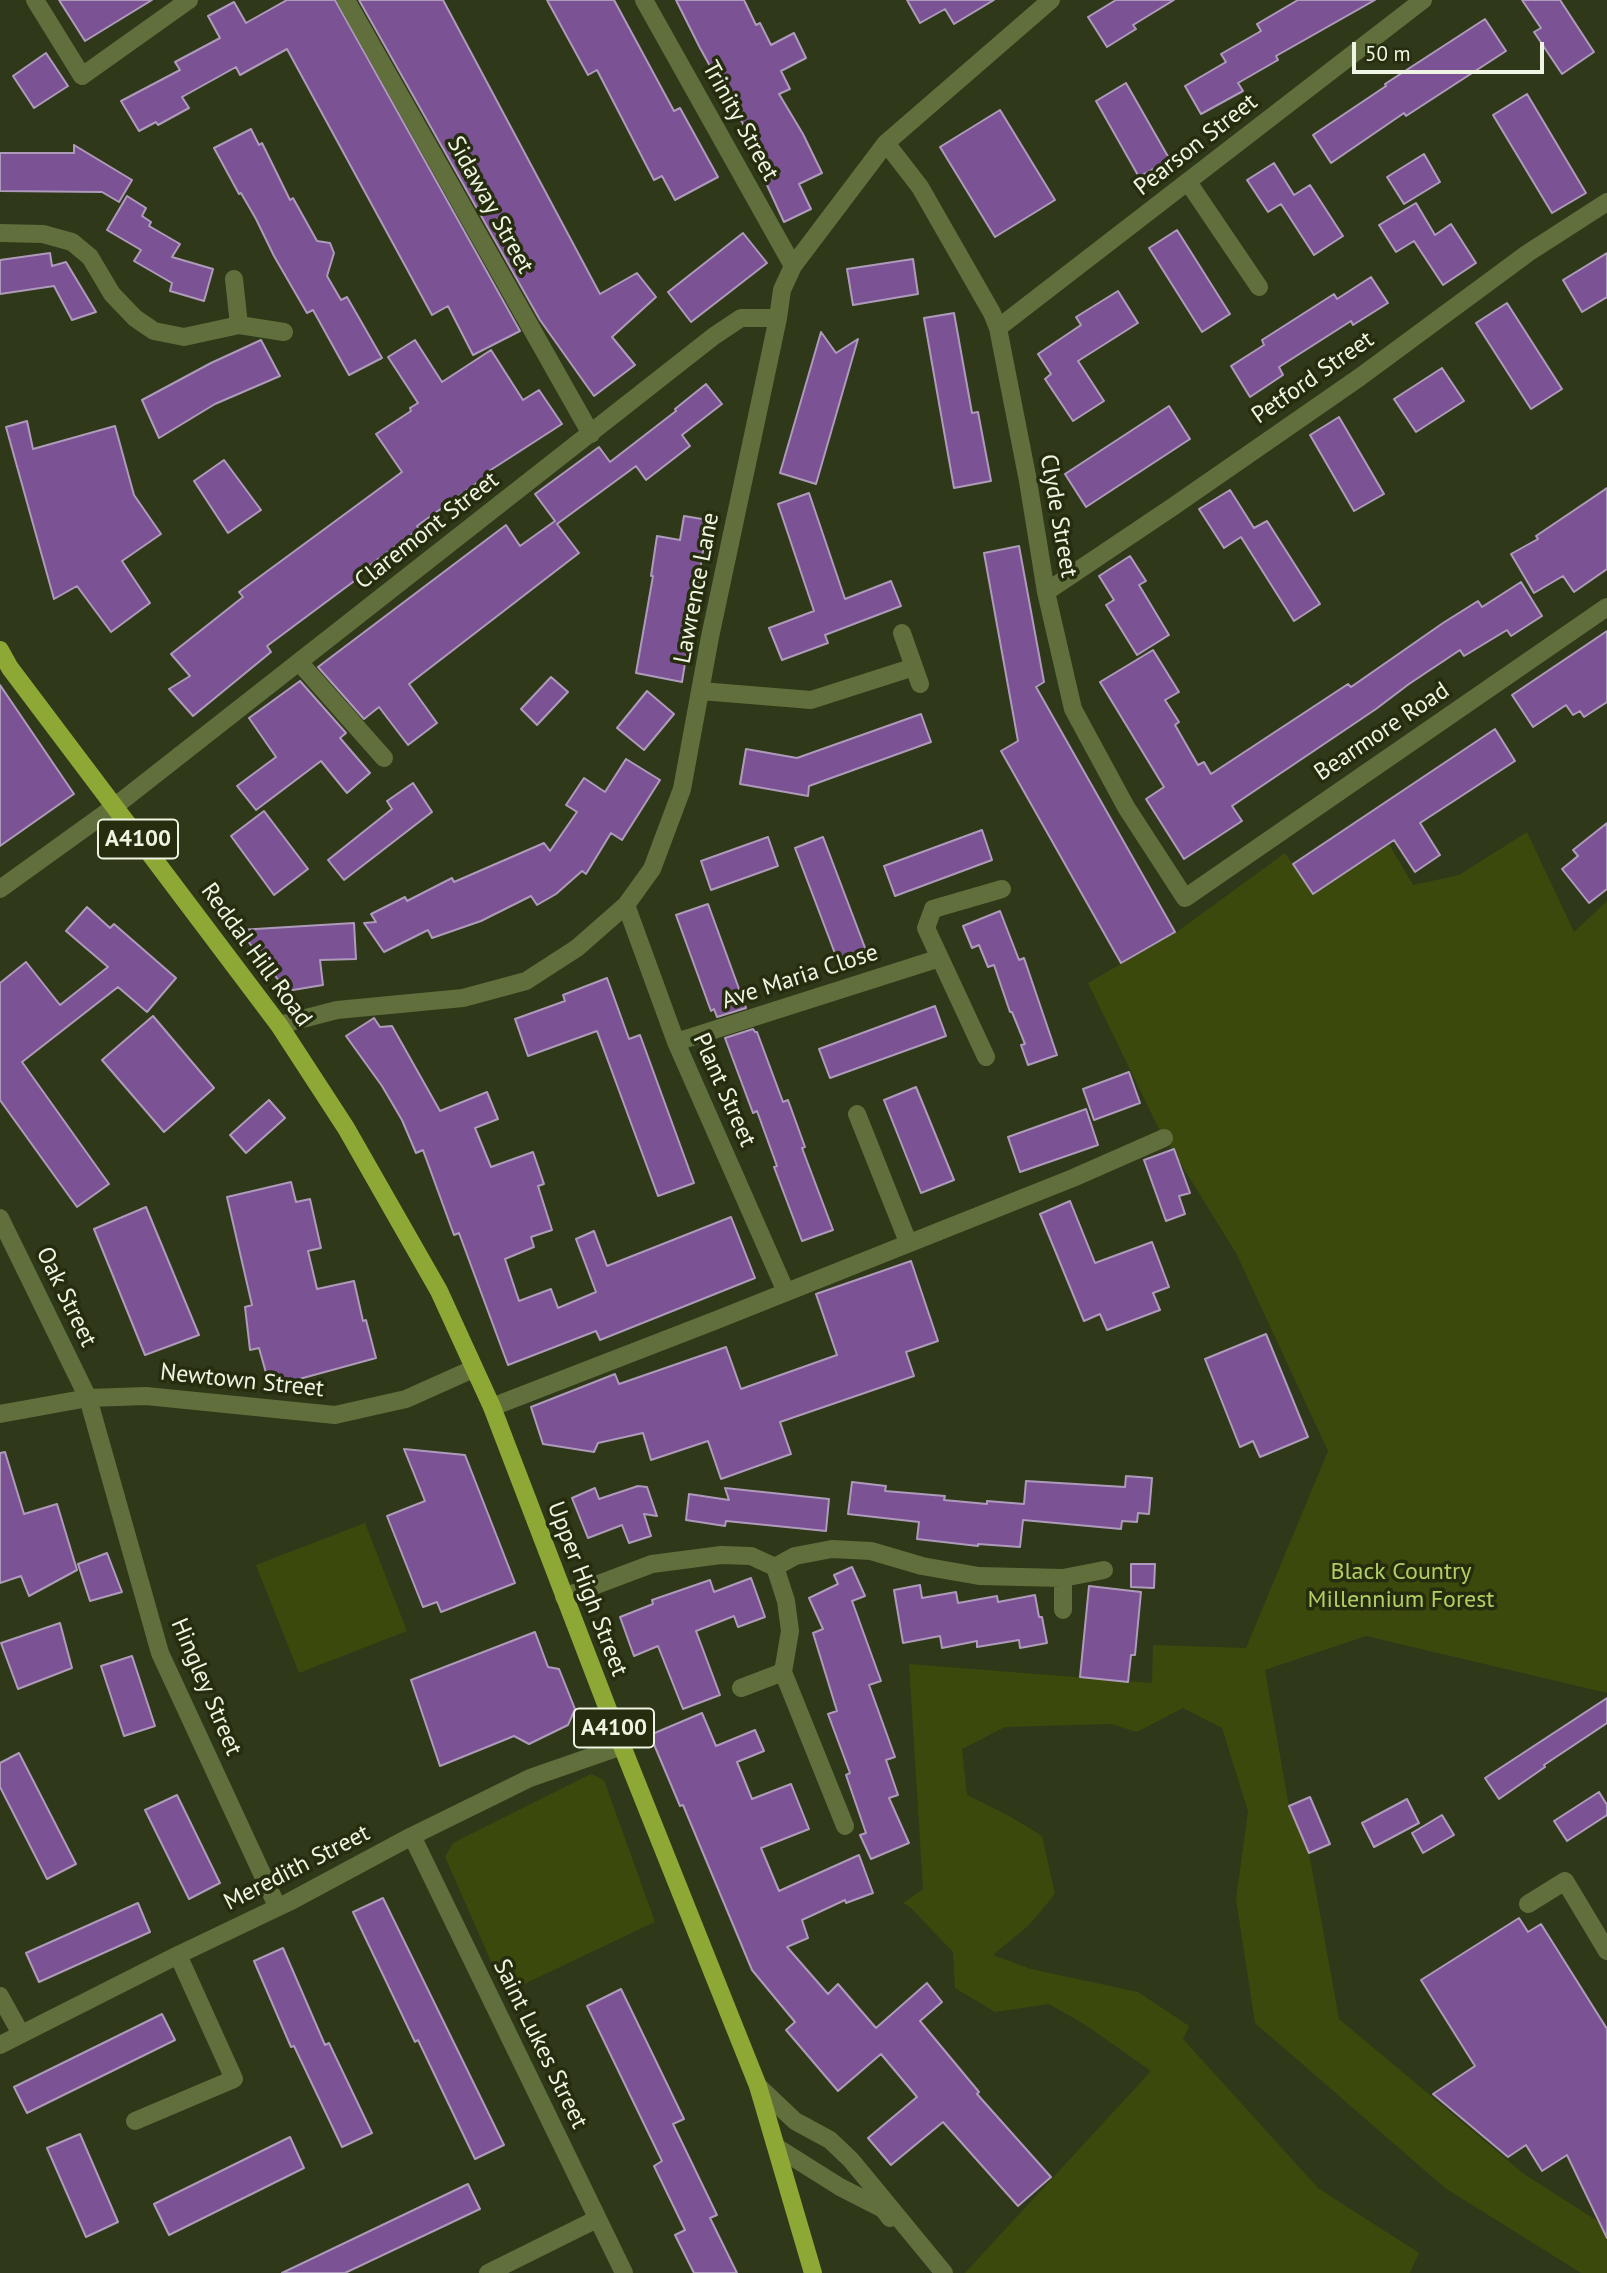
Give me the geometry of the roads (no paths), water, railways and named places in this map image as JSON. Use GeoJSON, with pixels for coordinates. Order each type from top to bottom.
{"type":"FeatureCollection","features":[{"type":"Feature","properties":{"kind":"main road","name":"Reddal Hill Road"},"geometry":{"type":"LineString","coordinates":[[0,650],[10,668],[279,1026],[346,1128],[445,1306]]}},
{"type":"Feature","properties":{"kind":"main road","name":"Upper High Street"},"geometry":{"type":"LineString","coordinates":[[445,1306],[492,1407],[622,1746],[758,2085],[813,2273]]}},
{"type":"Feature","properties":{"kind":"street"},"geometry":{"type":"LineString","coordinates":[[35,0],[82,76],[189,0]]}},
{"type":"Feature","properties":{"kind":"street","name":"Sidaway Street"},"geometry":{"type":"LineString","coordinates":[[346,0],[591,434]]}},
{"type":"Feature","properties":{"kind":"street","name":"Trinity Street"},"geometry":{"type":"LineString","coordinates":[[644,0],[793,266]]}},
{"type":"Feature","properties":{"kind":"street","name":"Lawrence Lane"},"geometry":{"type":"LineString","coordinates":[[279,1026],[337,1010],[463,998],[526,981],[578,948],[626,905],[652,869],[682,789],[782,290],[793,266],[886,143],[1051,0]]}},
{"type":"Feature","properties":{"kind":"street","name":"Pearson Street"},"geometry":{"type":"LineString","coordinates":[[998,328],[1423,0]]}},
{"type":"Feature","properties":{"kind":"street","name":"Clyde Street"},"geometry":{"type":"LineString","coordinates":[[886,143],[920,187],[998,328],[1028,481],[1046,592],[1073,709],[1126,807],[1185,898]]}},
{"type":"Feature","properties":{"kind":"street"},"geometry":{"type":"LineString","coordinates":[[1188,182],[1259,287]]}},
{"type":"Feature","properties":{"kind":"street","name":"Petford Street"},"geometry":{"type":"LineString","coordinates":[[1046,592],[1360,377],[1528,253],[1607,202]]}},
{"type":"Feature","properties":{"kind":"street"},"geometry":{"type":"LineString","coordinates":[[0,233],[43,234],[72,242],[90,257],[112,294],[135,318],[154,331],[184,337],[239,325],[284,332]]}},
{"type":"Feature","properties":{"kind":"street"},"geometry":{"type":"LineString","coordinates":[[234,279],[239,325]]}},
{"type":"Feature","properties":{"kind":"street","name":"Claremont Street"},"geometry":{"type":"LineString","coordinates":[[0,889],[114,807],[714,336],[741,318],[778,318]]}},
{"type":"Feature","properties":{"kind":"street","name":"Bearmore Road"},"geometry":{"type":"LineString","coordinates":[[1185,898],[1607,607]]}},
{"type":"Feature","properties":{"kind":"street"},"geometry":{"type":"LineString","coordinates":[[701,691],[811,700],[917,676],[902,633]]}},
{"type":"Feature","properties":{"kind":"street"},"geometry":{"type":"LineString","coordinates":[[299,662],[384,758]]}},
{"type":"Feature","properties":{"kind":"street"},"geometry":{"type":"LineString","coordinates":[[986,1057],[926,928],[933,909],[1002,889]]}},
{"type":"Feature","properties":{"kind":"street","name":"Plant Street"},"geometry":{"type":"LineString","coordinates":[[626,905],[676,1042],[786,1292]]}},
{"type":"Feature","properties":{"kind":"street","name":"Ave Maria Close"},"geometry":{"type":"LineString","coordinates":[[676,1042],[940,958]]}},
{"type":"Feature","properties":{"kind":"street"},"geometry":{"type":"LineString","coordinates":[[857,1114],[908,1242]]}},
{"type":"Feature","properties":{"kind":"street"},"geometry":{"type":"LineString","coordinates":[[492,1407],[1073,1178],[1164,1138]]}},
{"type":"Feature","properties":{"kind":"street","name":"Oak Street"},"geometry":{"type":"LineString","coordinates":[[0,1218],[88,1398]]}},
{"type":"Feature","properties":{"kind":"street","name":"Newtown Street"},"geometry":{"type":"LineString","coordinates":[[0,1414],[88,1398],[146,1396],[335,1415],[406,1399],[473,1369]]}},
{"type":"Feature","properties":{"kind":"street","name":"Hingley Street"},"geometry":{"type":"LineString","coordinates":[[88,1398],[160,1653],[277,1906]]}},
{"type":"Feature","properties":{"kind":"street"},"geometry":{"type":"LineString","coordinates":[[775,1567],[795,1556],[832,1549],[871,1551],[922,1566],[979,1576],[1063,1578],[1104,1570]]}},
{"type":"Feature","properties":{"kind":"street"},"geometry":{"type":"LineString","coordinates":[[564,1597],[652,1564],[721,1555],[751,1556],[775,1567],[786,1601],[790,1631],[783,1672],[845,1826]]}},
{"type":"Feature","properties":{"kind":"street"},"geometry":{"type":"LineString","coordinates":[[1063,1578],[1063,1610]]}},
{"type":"Feature","properties":{"kind":"street"},"geometry":{"type":"LineString","coordinates":[[741,1688],[783,1672]]}},
{"type":"Feature","properties":{"kind":"street","name":"Meredith Street"},"geometry":{"type":"LineString","coordinates":[[0,2045],[530,1778],[622,1746]]}},
{"type":"Feature","properties":{"kind":"street","name":"Saint Lukes Street"},"geometry":{"type":"LineString","coordinates":[[412,1836],[624,2273]]}},
{"type":"Feature","properties":{"kind":"street"},"geometry":{"type":"LineString","coordinates":[[1528,1903],[1565,1881],[1607,1951]]}},
{"type":"Feature","properties":{"kind":"street"},"geometry":{"type":"LineString","coordinates":[[135,2121],[233,2079],[178,1955]]}},
{"type":"Feature","properties":{"kind":"street"},"geometry":{"type":"LineString","coordinates":[[0,1996],[22,2034]]}},
{"type":"Feature","properties":{"kind":"street","name":"Upper High Street"},"geometry":{"type":"LineString","coordinates":[[758,2085],[795,2120],[830,2140],[851,2160],[944,2273]]}},
{"type":"Feature","properties":{"kind":"street"},"geometry":{"type":"LineString","coordinates":[[778,2148],[840,2188],[883,2209],[934,2273]]}},
{"type":"Feature","properties":{"kind":"street"},"geometry":{"type":"LineString","coordinates":[[488,2273],[597,2219]]}},
{"type":"Feature","properties":{"kind":"park label","name":"Black Country Millennium Forest"},"geometry":{"type":"Point","coordinates":[1401,1586]}}]}
